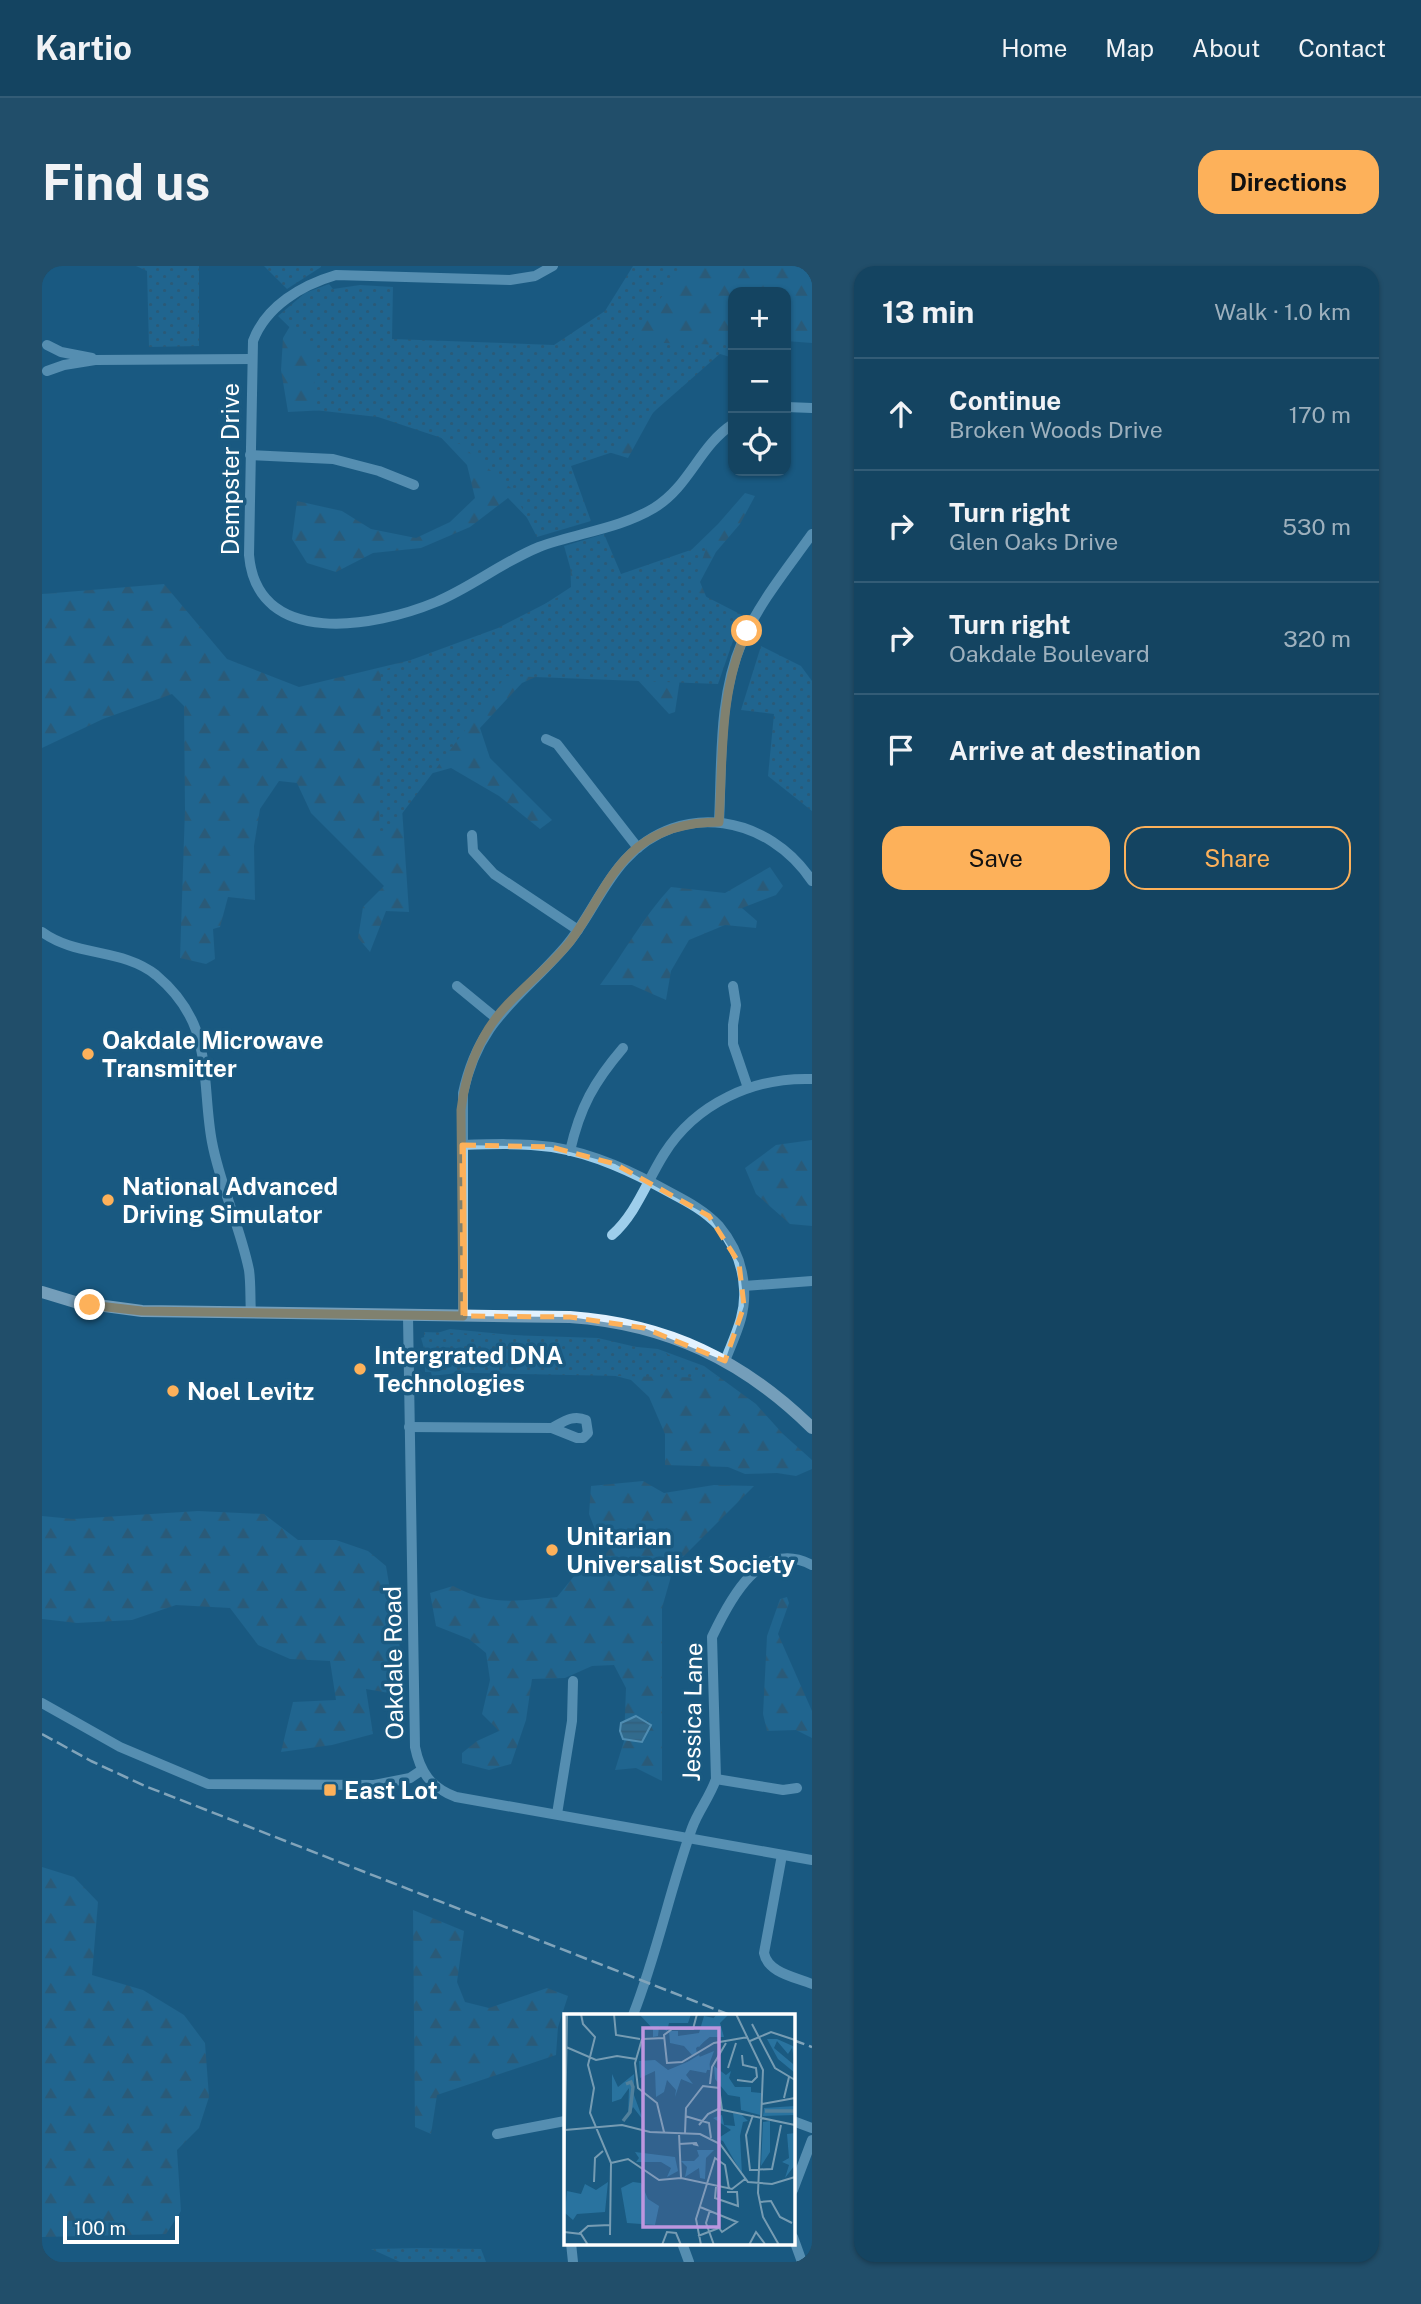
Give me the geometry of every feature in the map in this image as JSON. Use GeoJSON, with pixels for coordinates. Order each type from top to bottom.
{"type":"FeatureCollection","features":[{"type":"Feature","properties":{"kind":"main road"},"geometry":{"type":"LineString","coordinates":[[42,1292],[75,1302],[142,1311],[570,1317],[621,1323],[680,1340],[726,1361],[769,1389],[812,1428]]}},
{"type":"Feature","properties":{"kind":"street","name":"Dempster Drive"},"geometry":{"type":"LineString","coordinates":[[553,266],[535,276],[510,280],[336,275],[296,292],[266,317],[257,329],[253,341],[249,555],[258,588],[273,606],[293,618],[321,623],[350,623],[389,617],[427,606],[470,586],[514,558],[539,547],[621,522],[653,509],[689,477],[708,446],[728,428]]}},
{"type":"Feature","properties":{"kind":"street"},"geometry":{"type":"LineString","coordinates":[[44,343],[61,352],[96,359]]}},
{"type":"Feature","properties":{"kind":"street"},"geometry":{"type":"LineString","coordinates":[[44,343],[51,355],[44,373]]}},
{"type":"Feature","properties":{"kind":"street"},"geometry":{"type":"LineString","coordinates":[[44,373],[64,365],[96,359],[252,359]]}},
{"type":"Feature","properties":{"kind":"street"},"geometry":{"type":"LineString","coordinates":[[791,407],[812,408]]}},
{"type":"Feature","properties":{"kind":"street"},"geometry":{"type":"LineString","coordinates":[[250,455],[334,459],[379,471],[414,485]]}},
{"type":"Feature","properties":{"kind":"street"},"geometry":{"type":"LineString","coordinates":[[719,822],[726,705],[736,656],[752,620],[812,534]]}},
{"type":"Feature","properties":{"kind":"street"},"geometry":{"type":"LineString","coordinates":[[546,739],[557,744],[638,848]]}},
{"type":"Feature","properties":{"kind":"street"},"geometry":{"type":"LineString","coordinates":[[463,1316],[461,1110],[467,1076],[479,1045],[496,1018],[554,959],[578,930],[619,867],[638,848],[660,834],[692,824],[719,822],[742,827],[771,839],[795,859],[812,881]]}},
{"type":"Feature","properties":{"kind":"street"},"geometry":{"type":"LineString","coordinates":[[472,835],[473,851],[494,874],[578,930]]}},
{"type":"Feature","properties":{"kind":"street"},"geometry":{"type":"LineString","coordinates":[[42,932],[66,945],[124,958],[141,965],[168,985],[179,997],[189,1015],[200,1049],[212,1140],[249,1272],[251,1313]]}},
{"type":"Feature","properties":{"kind":"street"},"geometry":{"type":"LineString","coordinates":[[457,986],[496,1018]]}},
{"type":"Feature","properties":{"kind":"street"},"geometry":{"type":"LineString","coordinates":[[733,986],[736,1005],[733,1044],[748,1088]]}},
{"type":"Feature","properties":{"kind":"street"},"geometry":{"type":"LineString","coordinates":[[570,1150],[576,1123],[589,1093],[623,1048]]}},
{"type":"Feature","properties":{"kind":"street"},"geometry":{"type":"LineString","coordinates":[[612,1235],[625,1223],[665,1152],[693,1120],[719,1101],[748,1088],[787,1079],[812,1079]]}},
{"type":"Feature","properties":{"kind":"street"},"geometry":{"type":"LineString","coordinates":[[462,1145],[523,1144],[570,1150],[615,1164],[698,1208],[719,1226],[734,1250],[744,1286],[742,1319],[726,1361]]}},
{"type":"Feature","properties":{"kind":"street"},"geometry":{"type":"LineString","coordinates":[[744,1286],[812,1281]]}},
{"type":"Feature","properties":{"kind":"street","name":"Oakdale Road"},"geometry":{"type":"LineString","coordinates":[[408,1316],[415,1747],[422,1770],[435,1786],[456,1797],[812,1860]]}},
{"type":"Feature","properties":{"kind":"street"},"geometry":{"type":"LineString","coordinates":[[409,1427],[552,1428]]}},
{"type":"Feature","properties":{"kind":"street","name":"Jessica Lane"},"geometry":{"type":"LineString","coordinates":[[633,2014],[646,1982],[693,1825],[710,1797],[716,1779],[712,1637],[755,1570],[768,1562],[783,1560],[798,1560],[812,1565]]}},
{"type":"Feature","properties":{"kind":"street"},"geometry":{"type":"LineString","coordinates":[[557,1814],[572,1721],[573,1681]]}},
{"type":"Feature","properties":{"kind":"street"},"geometry":{"type":"LineString","coordinates":[[42,1703],[128,1751],[208,1784],[374,1785],[410,1778],[422,1770]]}},
{"type":"Feature","properties":{"kind":"street"},"geometry":{"type":"LineString","coordinates":[[716,1779],[783,1790],[797,1788]]}},
{"type":"Feature","properties":{"kind":"street"},"geometry":{"type":"LineString","coordinates":[[782,1855],[765,1959],[774,1969],[812,1984]]}},
{"type":"Feature","properties":{"kind":"street"},"geometry":{"type":"LineString","coordinates":[[497,2134],[564,2120]]}},
{"type":"Feature","properties":{"kind":"street"},"geometry":{"type":"LineString","coordinates":[[794,2122],[811,2130]]}},
{"type":"Feature","properties":{"kind":"street"},"geometry":{"type":"LineString","coordinates":[[794,2187],[812,2140]]}},
{"type":"Feature","properties":{"kind":"street"},"geometry":{"type":"LineString","coordinates":[[794,2240],[802,2262]]}},
{"type":"Feature","properties":{"kind":"street"},"geometry":{"type":"LineString","coordinates":[[683,2245],[689,2262]]}},
{"type":"Feature","properties":{"kind":"highlighted area"},"geometry":{"type":"Polygon","coordinates":[[[462,1145],[551,1147],[615,1164],[709,1216],[739,1263],[744,1306],[725,1361],[644,1328],[570,1317],[463,1316],[462,1145]]]}},
{"type":"Feature","properties":{"kind":"green space"},"geometry":{"type":"Polygon","coordinates":[[[136,266],[199,266],[199,346],[149,347],[147,271],[136,266]]]}},
{"type":"Feature","properties":{"kind":"green space"},"geometry":{"type":"Polygon","coordinates":[[[264,266],[321,266],[321,267],[287,289],[264,266]]]}},
{"type":"Feature","properties":{"kind":"green space"},"geometry":{"type":"Polygon","coordinates":[[[633,266],[682,266],[632,342],[728,347],[613,452],[571,466],[591,521],[537,537],[512,489],[460,444],[378,417],[314,410],[315,352],[278,316],[305,293],[329,284],[333,289],[360,285],[393,287],[392,339],[554,345],[605,311],[633,266]]]}},
{"type":"Feature","properties":{"kind":"green space"},"geometry":{"type":"Polygon","coordinates":[[[662,266],[812,266],[812,343],[791,341],[791,287],[728,287],[728,356],[717,353],[661,398],[628,458],[605,451],[541,406],[662,266]]]}},
{"type":"Feature","properties":{"kind":"green space"},"geometry":{"type":"Polygon","coordinates":[[[299,311],[395,358],[460,342],[538,529],[508,498],[470,527],[421,548],[373,553],[336,572],[307,563],[292,539],[297,501],[342,511],[371,529],[416,538],[450,522],[475,498],[467,465],[433,429],[346,409],[288,412],[281,370],[283,338],[299,311]]]}},
{"type":"Feature","properties":{"kind":"green space"},"geometry":{"type":"Polygon","coordinates":[[[745,493],[755,496],[740,524],[716,552],[700,582],[711,608],[682,666],[675,712],[669,714],[635,677],[549,671],[522,683],[480,728],[490,758],[552,820],[540,829],[499,796],[451,768],[426,775],[402,808],[409,912],[386,911],[370,952],[358,938],[363,907],[384,886],[311,813],[297,783],[279,781],[260,809],[254,846],[255,900],[228,897],[220,927],[213,929],[215,959],[206,964],[180,958],[185,809],[184,706],[172,694],[103,719],[42,748],[42,594],[164,584],[227,659],[299,687],[436,654],[519,621],[571,587],[570,554],[624,585],[681,560],[745,493]]]}},
{"type":"Feature","properties":{"kind":"green space"},"geometry":{"type":"Polygon","coordinates":[[[604,534],[621,574],[708,544],[691,589],[742,615],[718,684],[506,676],[379,844],[381,671],[498,628],[576,588],[564,546],[604,534]]]}},
{"type":"Feature","properties":{"kind":"green space"},"geometry":{"type":"Polygon","coordinates":[[[761,646],[801,666],[812,681],[812,811],[768,776],[774,714],[741,710],[761,646]]]}},
{"type":"Feature","properties":{"kind":"green space"},"geometry":{"type":"Polygon","coordinates":[[[770,867],[783,886],[776,895],[742,908],[757,921],[756,928],[725,925],[689,940],[671,971],[666,1000],[632,985],[600,985],[671,887],[725,893],[770,867]]]}},
{"type":"Feature","properties":{"kind":"green space"},"geometry":{"type":"Polygon","coordinates":[[[812,1140],[812,1226],[790,1224],[756,1194],[745,1168],[776,1145],[812,1140]]]}},
{"type":"Feature","properties":{"kind":"green space"},"geometry":{"type":"Polygon","coordinates":[[[450,1329],[658,1349],[704,1366],[756,1404],[783,1434],[812,1460],[812,1469],[796,1476],[777,1473],[745,1474],[728,1467],[665,1465],[665,1434],[649,1397],[631,1380],[585,1368],[506,1367],[432,1376],[421,1338],[450,1329]]]}},
{"type":"Feature","properties":{"kind":"green space"},"geometry":{"type":"Polygon","coordinates":[[[424,1332],[598,1338],[670,1355],[720,1378],[425,1372],[424,1332]]]}},
{"type":"Feature","properties":{"kind":"green space"},"geometry":{"type":"Polygon","coordinates":[[[643,1481],[664,1493],[714,1485],[754,1486],[674,1566],[662,1608],[662,1781],[636,1768],[615,1770],[624,1741],[626,1688],[614,1665],[592,1666],[565,1678],[532,1679],[526,1720],[511,1764],[489,1770],[462,1763],[462,1753],[477,1741],[499,1731],[482,1714],[490,1680],[486,1653],[469,1639],[436,1626],[430,1593],[453,1586],[492,1599],[516,1601],[557,1597],[575,1575],[604,1557],[614,1542],[596,1532],[589,1514],[591,1486],[643,1481]]]}},
{"type":"Feature","properties":{"kind":"green space"},"geometry":{"type":"Polygon","coordinates":[[[198,1511],[264,1514],[298,1540],[336,1540],[368,1551],[386,1566],[402,1660],[395,1694],[366,1689],[373,1734],[332,1745],[281,1752],[293,1702],[336,1700],[330,1661],[290,1659],[258,1645],[230,1608],[176,1605],[132,1620],[77,1623],[42,1619],[42,1516],[73,1519],[198,1511]]]}},
{"type":"Feature","properties":{"kind":"green space"},"geometry":{"type":"Polygon","coordinates":[[[787,1597],[789,1603],[778,1634],[812,1711],[812,1738],[796,1730],[767,1731],[763,1714],[767,1636],[780,1599],[787,1597]]]}},
{"type":"Feature","properties":{"kind":"green space"},"geometry":{"type":"Polygon","coordinates":[[[42,1867],[74,1877],[98,1902],[92,1975],[143,1990],[184,2015],[205,2043],[209,2097],[199,2128],[177,2150],[181,2211],[166,2234],[42,2237],[42,1867]]]}},
{"type":"Feature","properties":{"kind":"green space"},"geometry":{"type":"Polygon","coordinates":[[[413,1910],[464,1931],[457,1982],[465,2002],[489,2008],[547,1988],[568,1996],[558,2027],[556,2055],[437,2095],[431,2134],[415,2127],[413,1910]]]}},
{"type":"Feature","properties":{"kind":"green space"},"geometry":{"type":"Polygon","coordinates":[[[371,2249],[481,2249],[486,2262],[400,2262],[371,2249]]]}},
{"type":"Feature","properties":{"kind":"shaded area"},"geometry":{"type":"Polygon","coordinates":[[[636,1716],[651,1725],[642,1742],[623,1739],[620,1731],[621,1723],[636,1716]]]}},
{"type":"Feature","properties":{"kind":"railway"},"geometry":{"type":"LineString","coordinates":[[42,1734],[145,1786],[727,2014]]}},
{"type":"Feature","properties":{"kind":"railway"},"geometry":{"type":"LineString","coordinates":[[794,2040],[812,2047]]}},
{"type":"Feature","properties":{"kind":"place","name":"Oakdale Microwave Transmitter"},"geometry":{"type":"Point","coordinates":[88,1054]}},
{"type":"Feature","properties":{"kind":"place","name":"National Advanced Driving Simulator"},"geometry":{"type":"Point","coordinates":[108,1200]}},
{"type":"Feature","properties":{"kind":"place","name":"Intergrated DNA Technologies"},"geometry":{"type":"Point","coordinates":[360,1369]}},
{"type":"Feature","properties":{"kind":"place","name":"Noel Levitz"},"geometry":{"type":"Point","coordinates":[173,1391]}},
{"type":"Feature","properties":{"kind":"place","name":"Unitarian Universalist Society"},"geometry":{"type":"Point","coordinates":[552,1550]}},
{"type":"Feature","properties":{"kind":"place","name":"East Lot"},"geometry":{"type":"Point","coordinates":[330,1790]}},
{"type":"Feature","properties":{"kind":"route"},"geometry":{"type":"LineString","coordinates":[[90,1305],[142,1311],[463,1316],[461,1110],[472,1060],[496,1018],[567,945],[612,876],[627,858],[660,834],[692,824],[719,822],[730,677],[747,631]]}}]}
